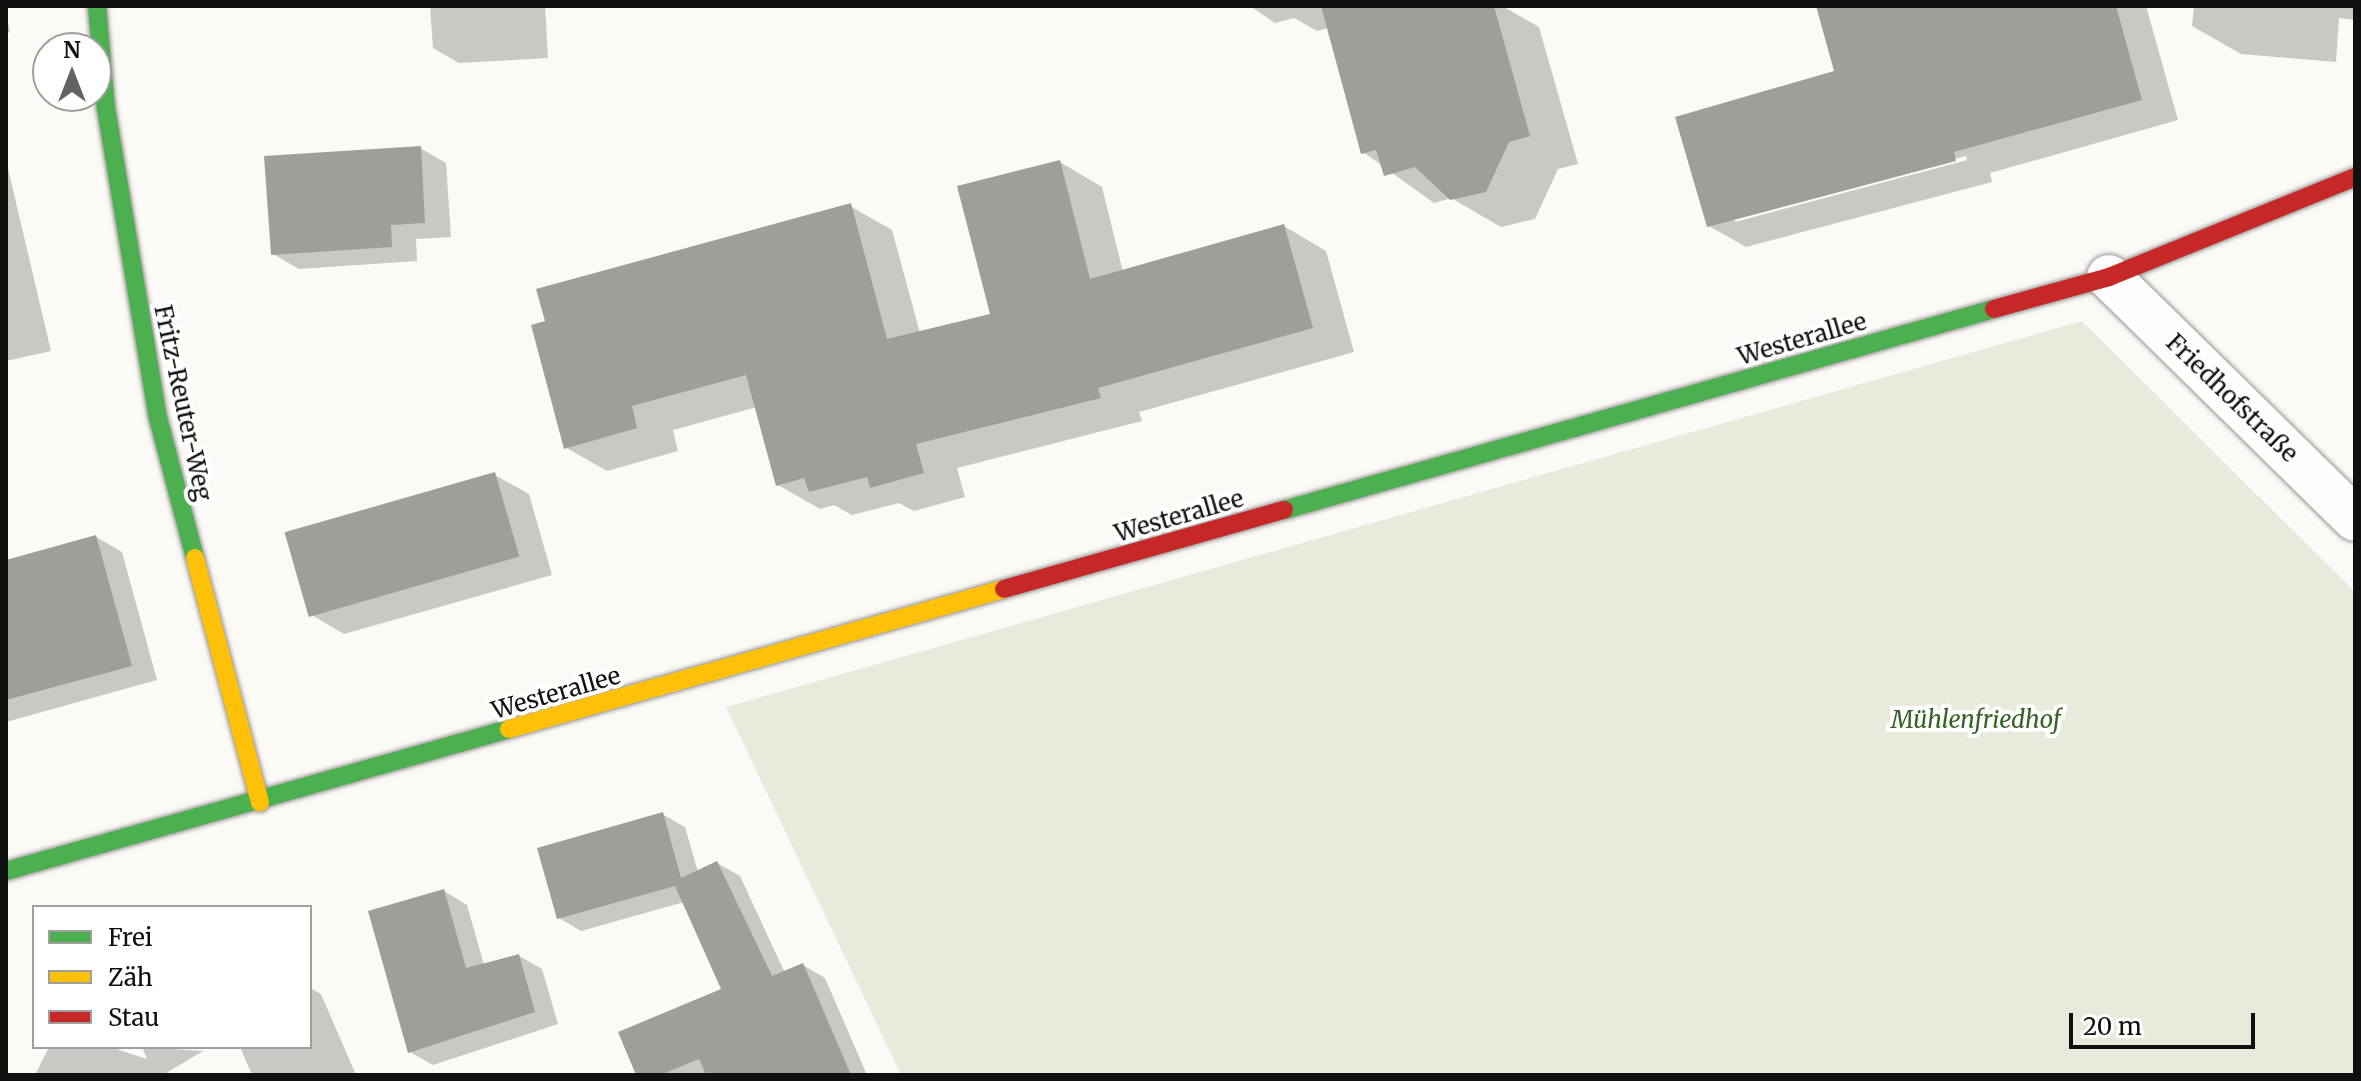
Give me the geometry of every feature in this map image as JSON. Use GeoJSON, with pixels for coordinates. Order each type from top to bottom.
{"type":"FeatureCollection","features":[{"type":"Feature","properties":{"kind":"street","name":"Fritz-Reuter-Weg"},"geometry":{"type":"LineString","coordinates":[[97,6],[106,108],[158,418],[260,802]]}},
{"type":"Feature","properties":{"kind":"street","name":"Westerallee"},"geometry":{"type":"LineString","coordinates":[[6,871],[260,802],[2109,277],[2355,177]]}},
{"type":"Feature","properties":{"kind":"street","name":"Friedhofstraße"},"geometry":{"type":"LineString","coordinates":[[2109,277],[2355,519]]}},
{"type":"Feature","properties":{"kind":"green space","name":"Mühlenfriedhof"},"geometry":{"type":"Polygon","coordinates":[[[2082,321],[2355,592],[2355,1075],[901,1075],[726,707],[2082,321]]]}},
{"type":"Feature","properties":{"kind":"building"},"geometry":{"type":"Polygon","coordinates":[[[1321,6],[1494,6],[1530,136],[1509,142],[1486,192],[1450,200],[1415,167],[1384,176],[1376,150],[1361,154],[1321,6]]]}},
{"type":"Feature","properties":{"kind":"building"},"geometry":{"type":"Polygon","coordinates":[[[1816,6],[2116,6],[2142,100],[1954,152],[1956,161],[1707,227],[1675,117],[1834,71],[1816,6]]]}},
{"type":"Feature","properties":{"kind":"building"},"geometry":{"type":"Polygon","coordinates":[[[421,146],[425,223],[391,225],[392,247],[271,255],[264,156],[421,146]]]}},
{"type":"Feature","properties":{"kind":"building"},"geometry":{"type":"Polygon","coordinates":[[[1060,160],[1090,279],[1284,224],[1313,328],[1098,388],[1101,398],[916,444],[924,473],[870,488],[867,477],[809,492],[804,478],[776,486],[746,375],[632,406],[637,428],[564,449],[531,325],[545,321],[536,289],[851,203],[887,339],[990,314],[957,186],[1060,160]]]}},
{"type":"Feature","properties":{"kind":"building"},"geometry":{"type":"Polygon","coordinates":[[[495,472],[519,557],[309,617],[284,532],[495,472]]]}},
{"type":"Feature","properties":{"kind":"building"},"geometry":{"type":"Polygon","coordinates":[[[96,535],[132,666],[6,700],[6,560],[96,535]]]}},
{"type":"Feature","properties":{"kind":"building"},"geometry":{"type":"Polygon","coordinates":[[[663,812],[681,878],[717,861],[772,976],[803,963],[851,1075],[706,1075],[699,1059],[660,1075],[636,1075],[618,1032],[721,989],[675,886],[557,919],[537,848],[663,812]]]}},
{"type":"Feature","properties":{"kind":"building"},"geometry":{"type":"Polygon","coordinates":[[[444,889],[466,968],[519,954],[535,1012],[408,1053],[368,911],[444,889]]]}},
{"type":"Feature","properties":{"kind":"traffic: fast"},"geometry":{"type":"LineString","coordinates":[[97,6],[106,108],[158,418],[195,558]]}},
{"type":"Feature","properties":{"kind":"traffic: fast"},"geometry":{"type":"LineString","coordinates":[[1284,510],[1994,309]]}},
{"type":"Feature","properties":{"kind":"traffic: fast"},"geometry":{"type":"LineString","coordinates":[[6,871],[509,729]]}},
{"type":"Feature","properties":{"kind":"traffic: slow"},"geometry":{"type":"LineString","coordinates":[[195,558],[260,802]]}},
{"type":"Feature","properties":{"kind":"traffic: slow"},"geometry":{"type":"LineString","coordinates":[[509,729],[1004,589]]}},
{"type":"Feature","properties":{"kind":"traffic: jam"},"geometry":{"type":"LineString","coordinates":[[1994,309],[2109,277],[2355,177]]}},
{"type":"Feature","properties":{"kind":"traffic: jam"},"geometry":{"type":"LineString","coordinates":[[1004,589],[1284,510]]}}]}
